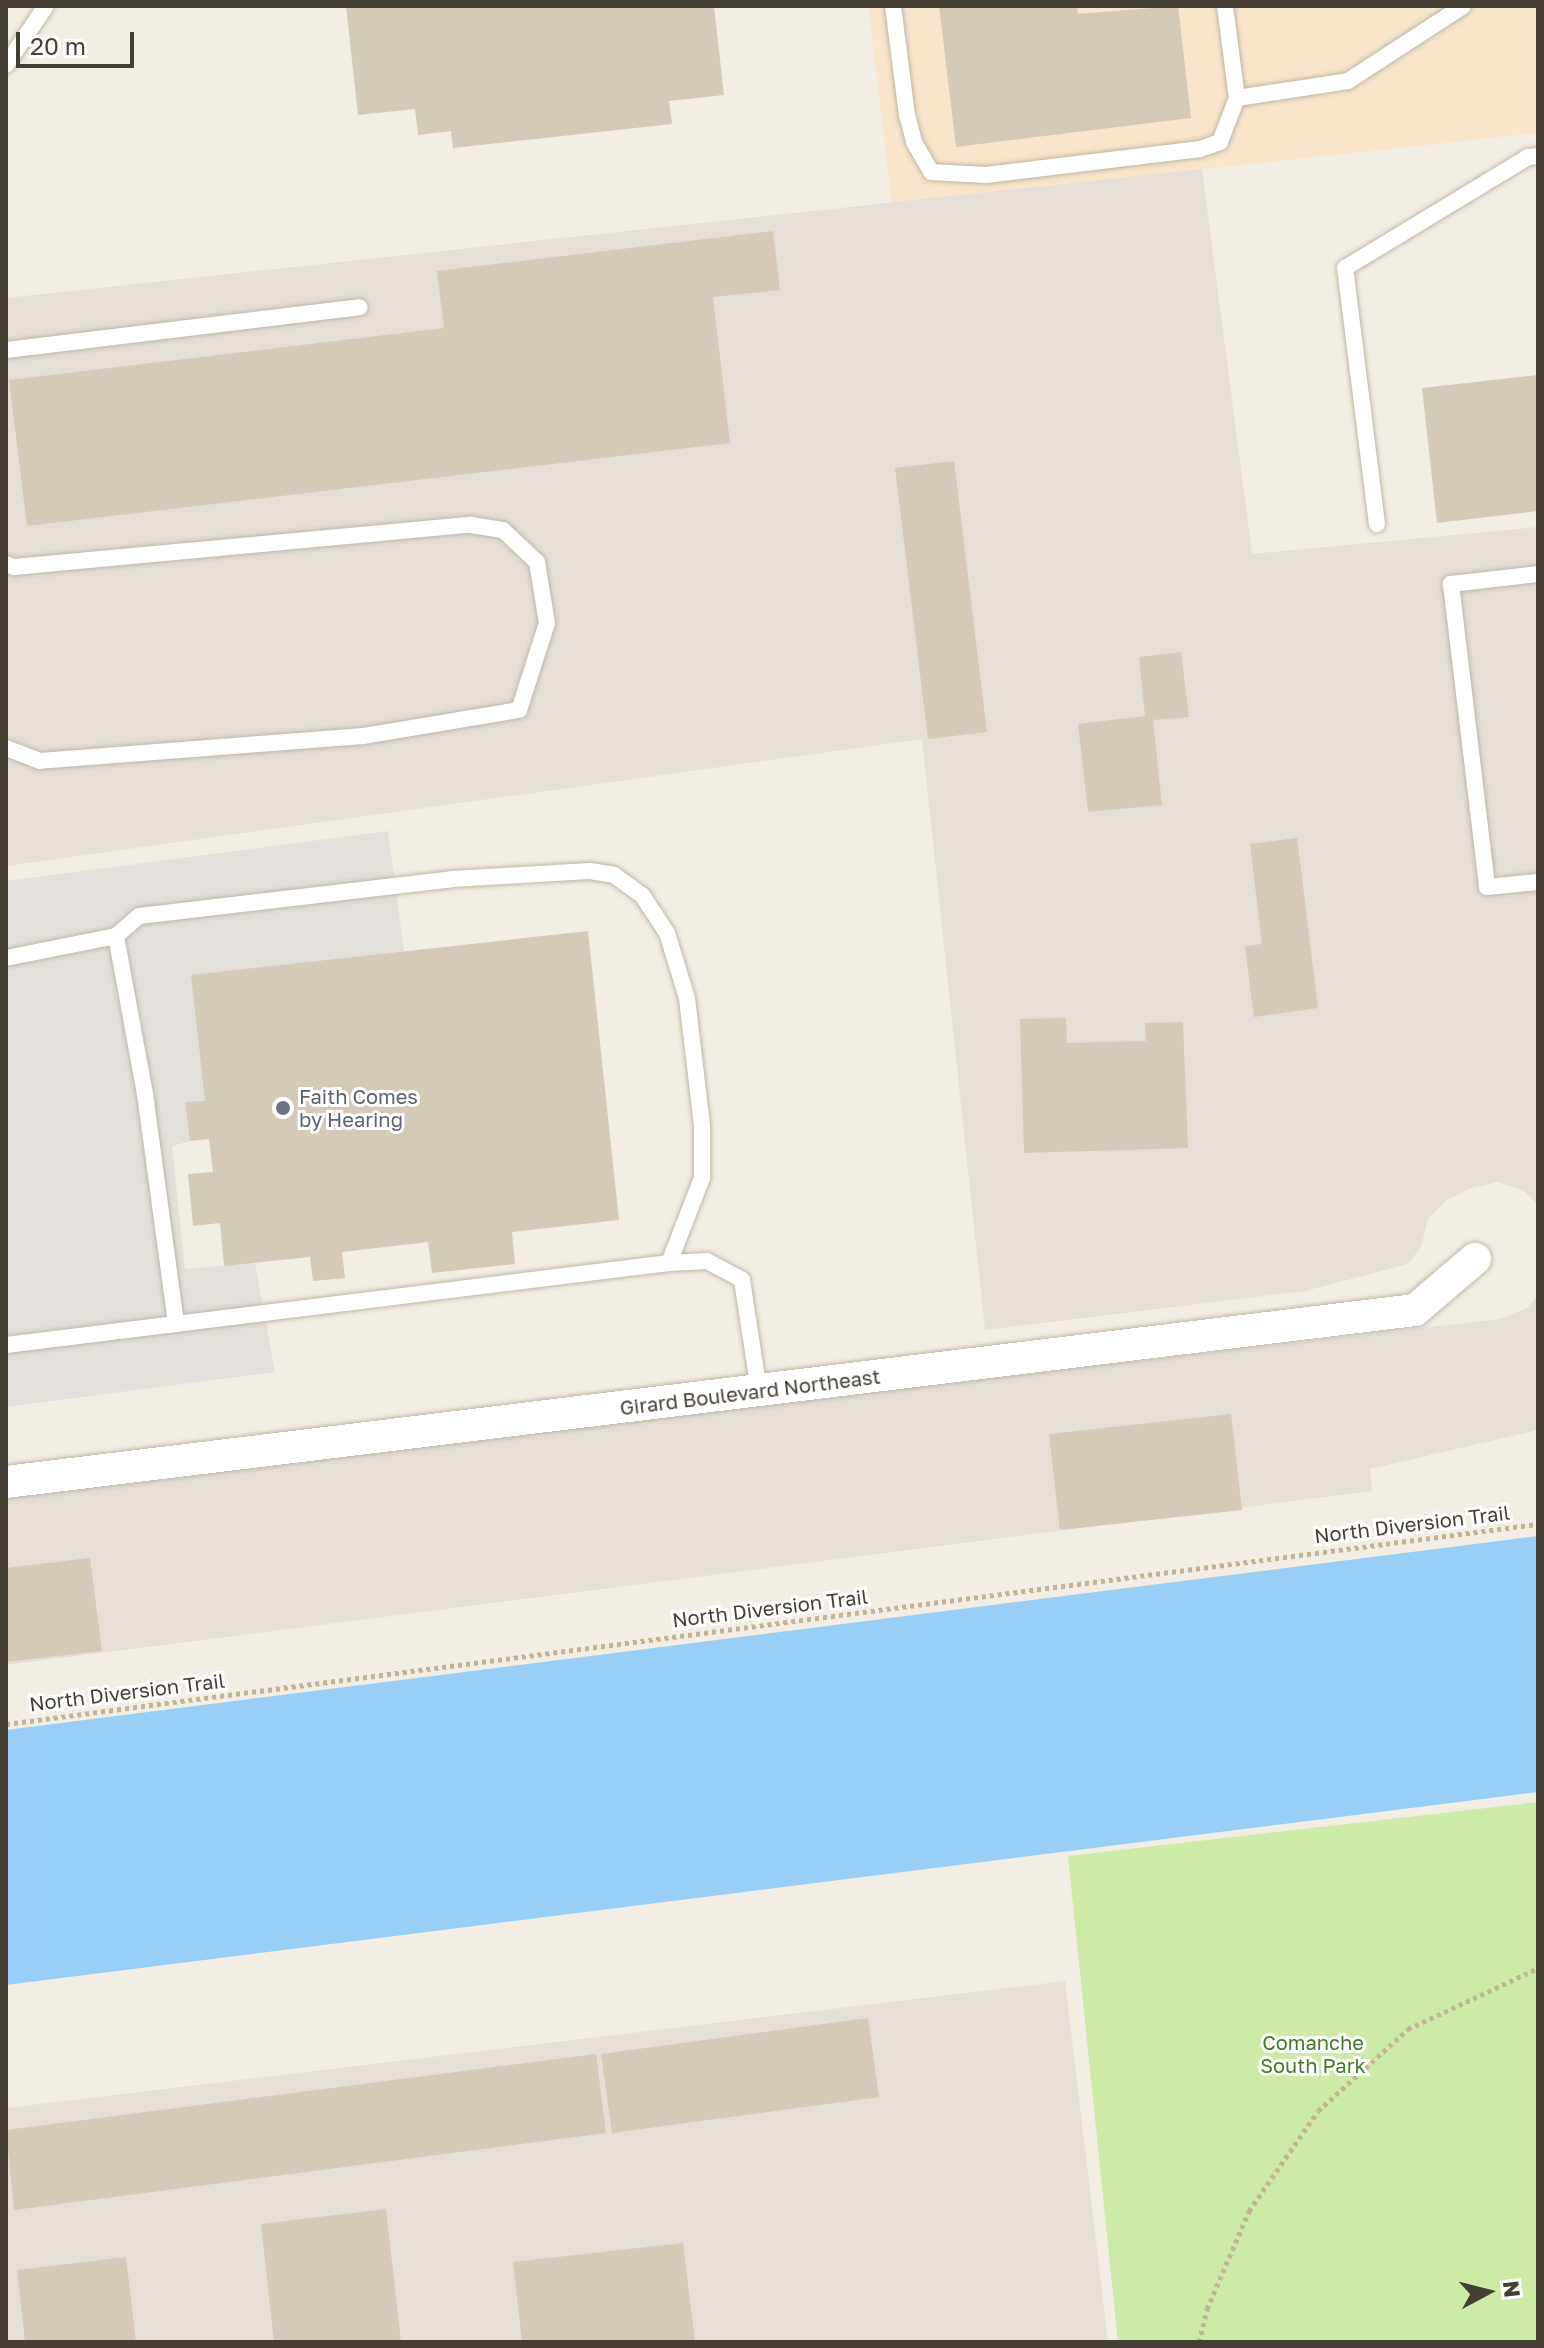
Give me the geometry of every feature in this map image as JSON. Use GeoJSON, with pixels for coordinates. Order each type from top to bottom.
{"type":"FeatureCollection","features":[{"type":"Feature","properties":{"kind":"street","name":"Girard Boulevard Northeast"},"geometry":{"type":"LineString","coordinates":[[6,1482],[1415,1310],[1475,1259]]}},
{"type":"Feature","properties":{"kind":"lane"},"geometry":{"type":"LineString","coordinates":[[6,65],[46,6]]}},
{"type":"Feature","properties":{"kind":"lane"},"geometry":{"type":"LineString","coordinates":[[893,6],[907,115],[914,142],[931,172],[986,175],[1200,149],[1220,142],[1237,98],[1225,6]]}},
{"type":"Feature","properties":{"kind":"lane"},"geometry":{"type":"LineString","coordinates":[[1237,98],[1348,81],[1463,6]]}},
{"type":"Feature","properties":{"kind":"lane"},"geometry":{"type":"LineString","coordinates":[[1377,524],[1345,268],[1528,157],[1538,156]]}},
{"type":"Feature","properties":{"kind":"lane"},"geometry":{"type":"LineString","coordinates":[[6,350],[359,307]]}},
{"type":"Feature","properties":{"kind":"lane"},"geometry":{"type":"LineString","coordinates":[[6,564],[14,567],[471,525],[503,530],[537,562],[547,623],[519,710],[363,736],[40,761],[6,748]]}},
{"type":"Feature","properties":{"kind":"lane"},"geometry":{"type":"LineString","coordinates":[[1538,574],[1451,584],[1487,887],[1538,882]]}},
{"type":"Feature","properties":{"kind":"lane"},"geometry":{"type":"LineString","coordinates":[[6,958],[116,936],[139,916],[452,879],[590,871],[614,875],[642,895],[667,933],[687,998],[702,1125],[702,1178],[669,1263]]}},
{"type":"Feature","properties":{"kind":"lane"},"geometry":{"type":"LineString","coordinates":[[116,936],[145,1094],[176,1324]]}},
{"type":"Feature","properties":{"kind":"lane"},"geometry":{"type":"LineString","coordinates":[[6,1345],[669,1263],[707,1261],[742,1280],[759,1391]]}},
{"type":"Feature","properties":{"kind":"path","name":"North Diversion Trail"},"geometry":{"type":"LineString","coordinates":[[6,1724],[1538,1524]]}},
{"type":"Feature","properties":{"kind":"path"},"geometry":{"type":"LineString","coordinates":[[1199,2342],[1207,2309],[1249,2211],[1318,2111],[1408,2029],[1538,1968]]}},
{"type":"Feature","properties":{"kind":"shaded area"},"geometry":{"type":"Polygon","coordinates":[[[868,6],[1538,6],[1538,133],[892,203],[868,6]]]}},
{"type":"Feature","properties":{"kind":"shaded area"},"geometry":{"type":"Polygon","coordinates":[[[1202,169],[1252,554],[1538,527],[1538,1205],[1524,1191],[1498,1182],[1471,1188],[1447,1200],[1428,1219],[1421,1247],[1408,1264],[1305,1291],[985,1330],[922,739],[6,866],[6,298],[1202,169]]]}},
{"type":"Feature","properties":{"kind":"shaded area"},"geometry":{"type":"Polygon","coordinates":[[[388,831],[404,951],[192,983],[205,1101],[185,1103],[190,1141],[172,1146],[185,1269],[255,1263],[275,1372],[6,1407],[6,881],[388,831]]]}},
{"type":"Feature","properties":{"kind":"shaded area"},"geometry":{"type":"Polygon","coordinates":[[[1538,1295],[1538,1430],[1370,1469],[1372,1491],[6,1665],[6,1492],[1500,1319],[1527,1308],[1538,1295]]]}},
{"type":"Feature","properties":{"kind":"shaded area"},"geometry":{"type":"Polygon","coordinates":[[[1065,1981],[1108,2342],[6,2342],[6,2108],[1065,1981]]]}},
{"type":"Feature","properties":{"kind":"green space","name":"Comanche South Park"},"geometry":{"type":"Polygon","coordinates":[[[1538,1802],[1538,2342],[1118,2342],[1068,1856],[1538,1802]]]}},
{"type":"Feature","properties":{"kind":"water"},"geometry":{"type":"Polygon","coordinates":[[[1538,1536],[1538,1792],[6,1985],[6,1730],[1538,1536]]]}},
{"type":"Feature","properties":{"kind":"building"},"geometry":{"type":"Polygon","coordinates":[[[346,6],[714,6],[724,95],[669,101],[672,124],[453,148],[451,131],[418,135],[415,109],[358,115],[346,6]]]}},
{"type":"Feature","properties":{"kind":"building"},"geometry":{"type":"Polygon","coordinates":[[[939,6],[1077,6],[1078,14],[1178,6],[1191,118],[956,147],[939,6]]]}},
{"type":"Feature","properties":{"kind":"building"},"geometry":{"type":"Polygon","coordinates":[[[773,231],[780,290],[713,297],[730,443],[27,526],[9,380],[444,328],[437,271],[773,231]]]}},
{"type":"Feature","properties":{"kind":"building"},"geometry":{"type":"Polygon","coordinates":[[[1538,375],[1538,511],[1437,523],[1422,388],[1538,375]]]}},
{"type":"Feature","properties":{"kind":"building"},"geometry":{"type":"Polygon","coordinates":[[[954,461],[987,732],[928,739],[895,468],[954,461]]]}},
{"type":"Feature","properties":{"kind":"building"},"geometry":{"type":"Polygon","coordinates":[[[1181,652],[1189,717],[1153,720],[1162,805],[1088,812],[1078,724],[1145,716],[1139,657],[1181,652]]]}},
{"type":"Feature","properties":{"kind":"building"},"geometry":{"type":"Polygon","coordinates":[[[1297,838],[1318,1008],[1254,1017],[1245,946],[1262,944],[1250,844],[1297,838]]]}},
{"type":"Feature","properties":{"kind":"building"},"geometry":{"type":"Polygon","coordinates":[[[588,931],[619,1220],[512,1232],[515,1264],[432,1273],[428,1242],[342,1252],[345,1278],[313,1281],[310,1257],[224,1266],[220,1223],[193,1226],[188,1174],[213,1172],[209,1139],[190,1141],[185,1102],[205,1101],[191,975],[588,931]]]}},
{"type":"Feature","properties":{"kind":"building"},"geometry":{"type":"Polygon","coordinates":[[[1066,1018],[1067,1043],[1146,1041],[1145,1023],[1183,1022],[1188,1148],[1024,1153],[1020,1019],[1066,1018]]]}},
{"type":"Feature","properties":{"kind":"building"},"geometry":{"type":"Polygon","coordinates":[[[1231,1414],[1242,1510],[1060,1530],[1049,1434],[1231,1414]]]}},
{"type":"Feature","properties":{"kind":"building"},"geometry":{"type":"Polygon","coordinates":[[[90,1558],[102,1651],[6,1662],[6,1568],[90,1558]]]}},
{"type":"Feature","properties":{"kind":"building"},"geometry":{"type":"Polygon","coordinates":[[[868,2018],[879,2097],[612,2133],[601,2054],[868,2018]]]}},
{"type":"Feature","properties":{"kind":"building"},"geometry":{"type":"Polygon","coordinates":[[[596,2054],[606,2133],[14,2210],[6,2130],[596,2054]]]}},
{"type":"Feature","properties":{"kind":"building"},"geometry":{"type":"Polygon","coordinates":[[[386,2209],[401,2342],[274,2342],[261,2224],[386,2209]]]}},
{"type":"Feature","properties":{"kind":"building"},"geometry":{"type":"Polygon","coordinates":[[[683,2243],[695,2342],[522,2342],[513,2262],[683,2243]]]}},
{"type":"Feature","properties":{"kind":"building"},"geometry":{"type":"Polygon","coordinates":[[[126,2257],[136,2342],[25,2342],[17,2270],[126,2257]]]}},
{"type":"Feature","properties":{"kind":"place","name":"Faith Comes by Hearing"},"geometry":{"type":"Point","coordinates":[283,1108]}}]}
